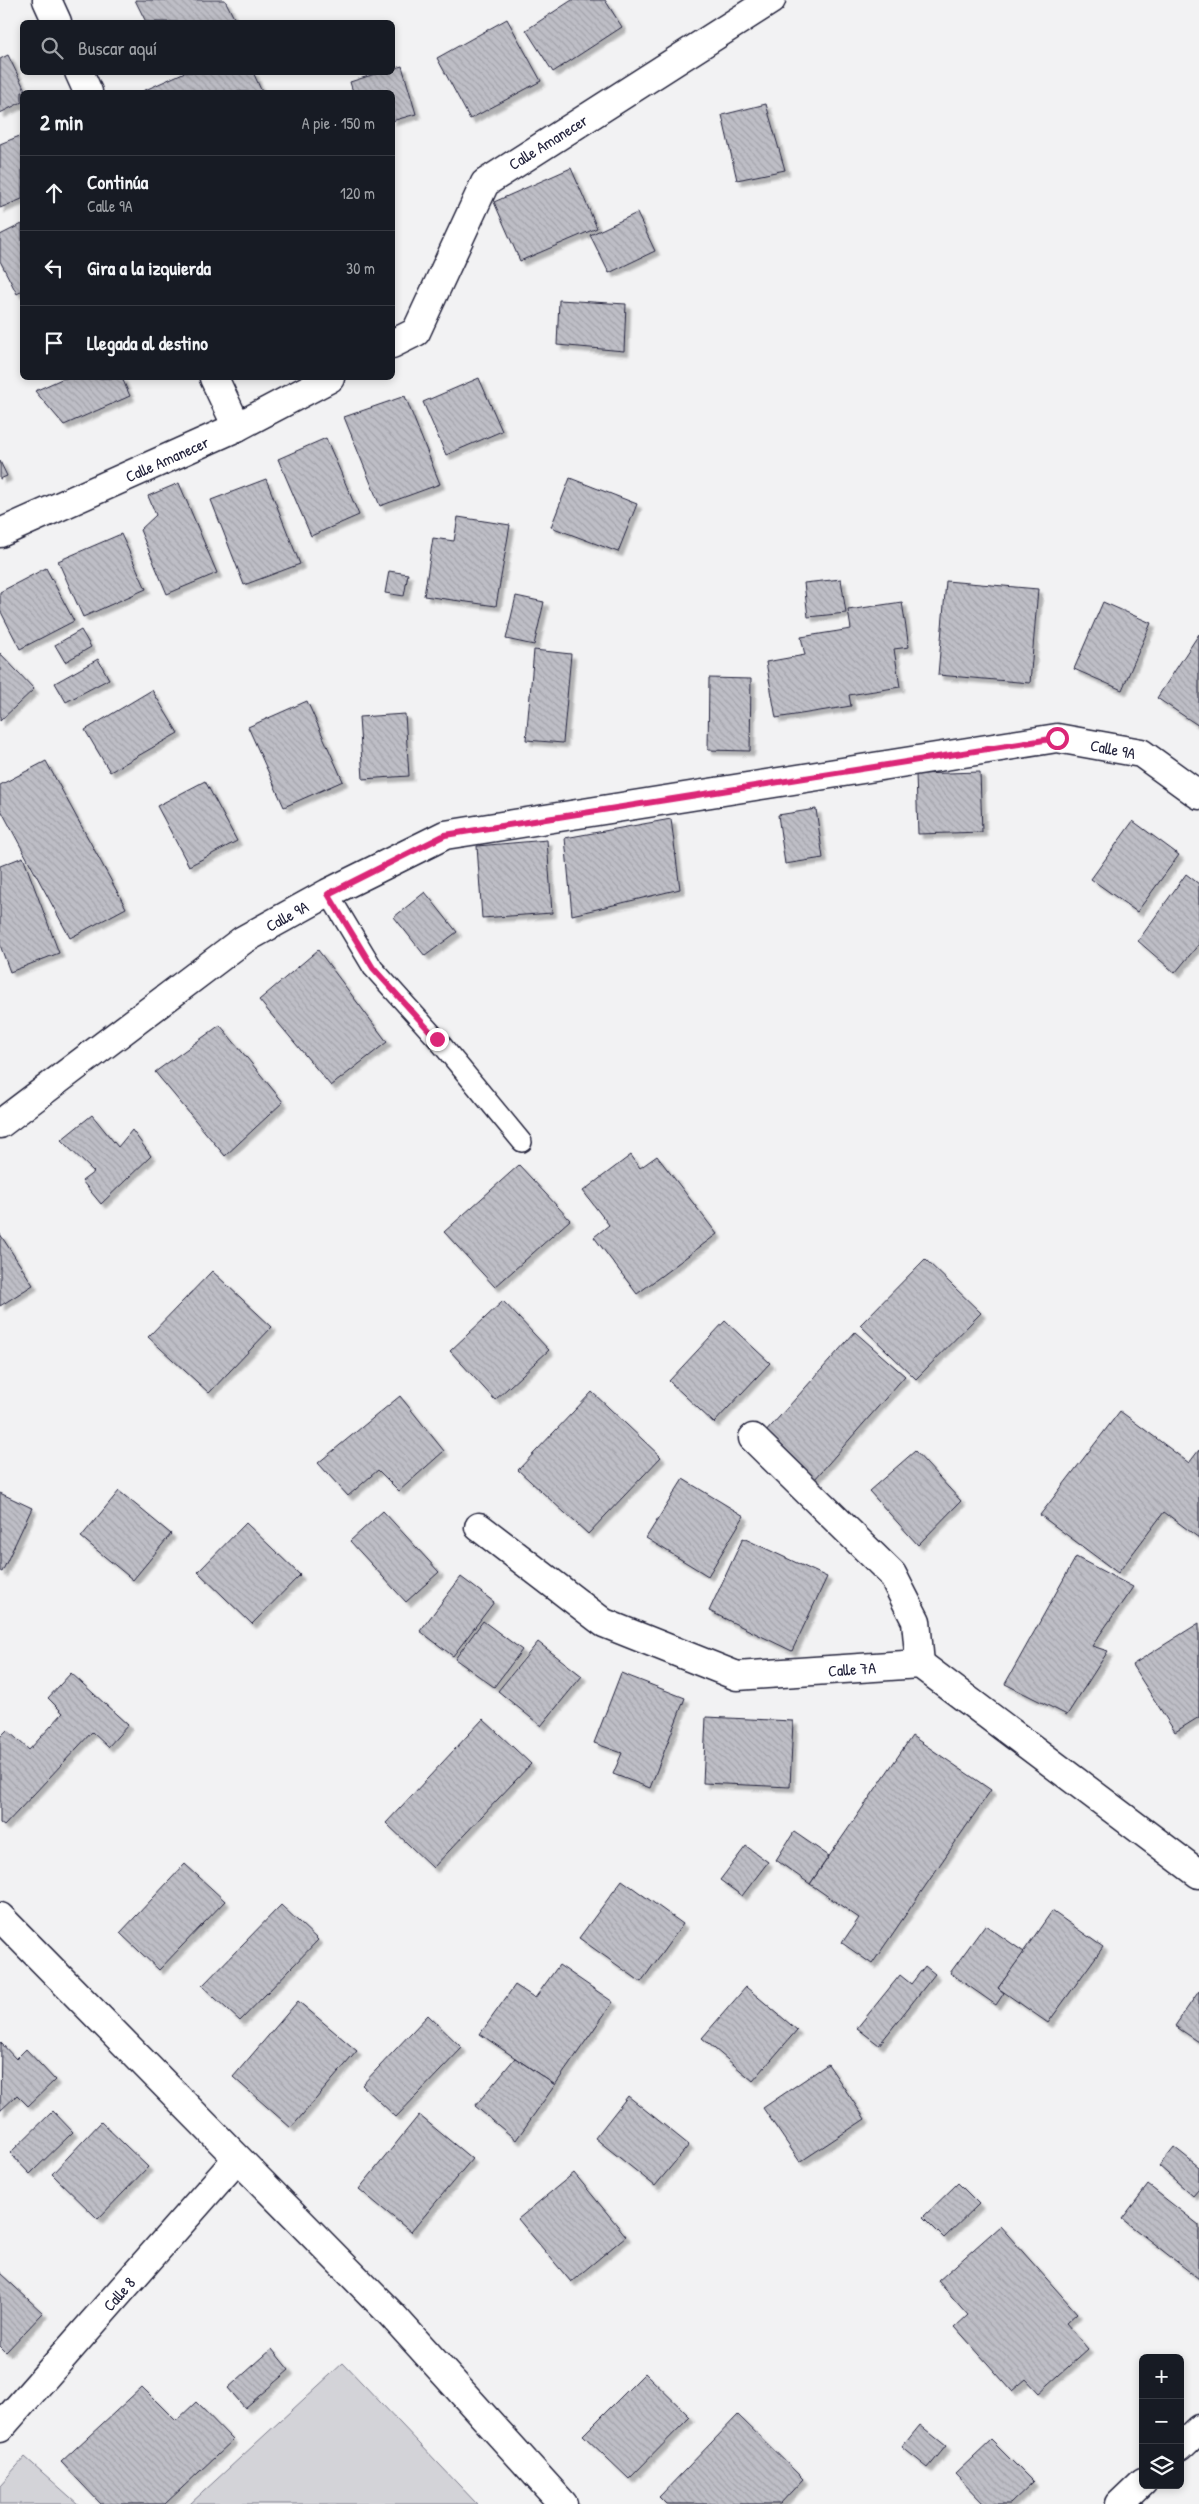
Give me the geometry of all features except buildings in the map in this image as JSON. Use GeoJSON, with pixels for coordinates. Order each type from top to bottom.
{"type":"FeatureCollection","features":[{"type":"Feature","properties":{"kind":"street"},"geometry":{"type":"LineString","coordinates":[[47,0],[56,20]]}},
{"type":"Feature","properties":{"kind":"street","name":"Calle Amanecer"},"geometry":{"type":"LineString","coordinates":[[395,342],[416,332],[485,183],[771,0]]}},
{"type":"Feature","properties":{"kind":"street"},"geometry":{"type":"LineString","coordinates":[[80,75],[87,90]]}},
{"type":"Feature","properties":{"kind":"street"},"geometry":{"type":"LineString","coordinates":[[215,380],[237,428]]}},
{"type":"Feature","properties":{"kind":"street","name":"Calle Amanecer"},"geometry":{"type":"LineString","coordinates":[[0,533],[237,428],[326,380]]}},
{"type":"Feature","properties":{"kind":"street","name":"Calle 9A"},"geometry":{"type":"LineString","coordinates":[[0,1124],[243,940],[328,894],[445,835],[1057,738],[1141,753],[1199,795]]}},
{"type":"Feature","properties":{"kind":"street"},"geometry":{"type":"LineString","coordinates":[[754,1438],[892,1574],[916,1621],[920,1664],[1199,1874]]}},
{"type":"Feature","properties":{"kind":"street","name":"Calle 7A"},"geometry":{"type":"LineString","coordinates":[[479,1527],[604,1623],[737,1676],[920,1664]]}},
{"type":"Feature","properties":{"kind":"street"},"geometry":{"type":"LineString","coordinates":[[0,1917],[392,2315],[563,2504]]}},
{"type":"Feature","properties":{"kind":"street","name":"Calle 8"},"geometry":{"type":"LineString","coordinates":[[0,2428],[237,2159]]}},
{"type":"Feature","properties":{"kind":"street"},"geometry":{"type":"LineString","coordinates":[[1183,2444],[1199,2429]]}},
{"type":"Feature","properties":{"kind":"street"},"geometry":{"type":"LineString","coordinates":[[1120,2504],[1139,2486]]}},
{"type":"Feature","properties":{"kind":"lane"},"geometry":{"type":"LineString","coordinates":[[328,894],[373,968],[437,1039],[522,1142]]}},
{"type":"Feature","properties":{"kind":"shaded area"},"geometry":{"type":"Polygon","coordinates":[[[343,2363],[477,2504],[190,2504],[343,2363]]]}},
{"type":"Feature","properties":{"kind":"shaded area"},"geometry":{"type":"Polygon","coordinates":[[[25,2457],[78,2504],[0,2504],[0,2485],[25,2457]]]}},
{"type":"Feature","properties":{"kind":"route"},"geometry":{"type":"LineString","coordinates":[[437,1039],[373,968],[328,894],[445,835],[1057,738]]}}]}
